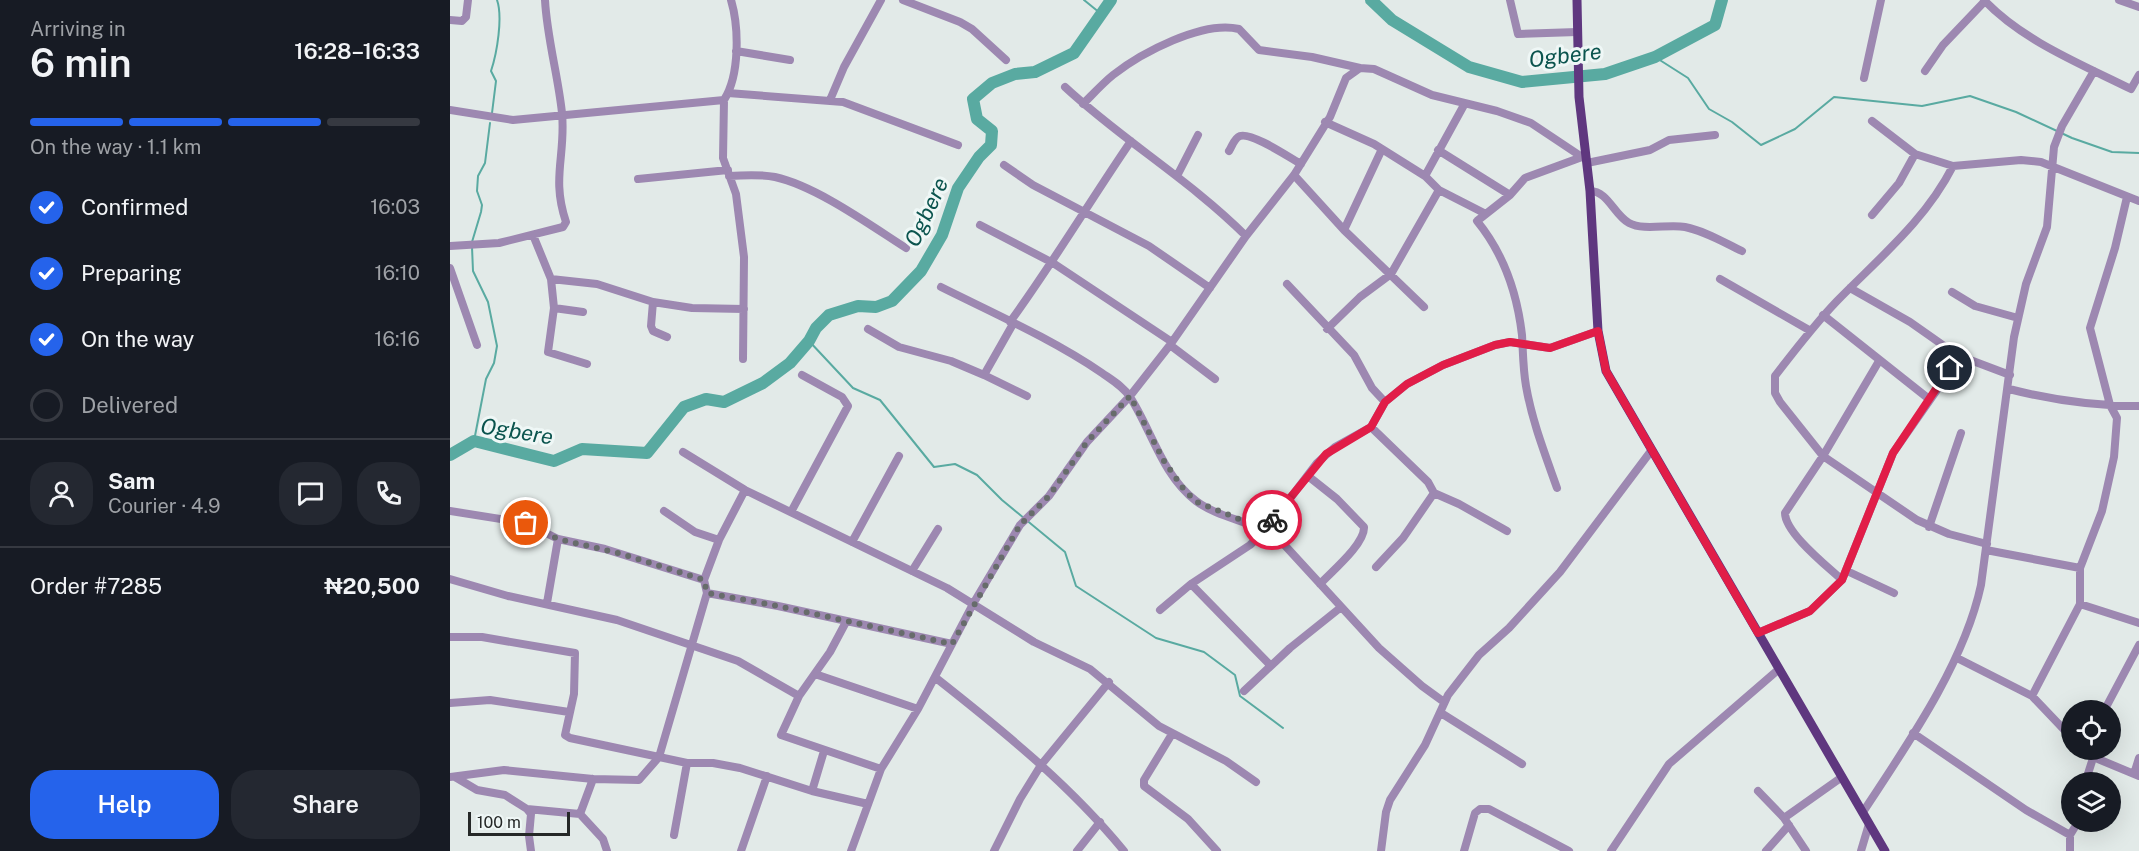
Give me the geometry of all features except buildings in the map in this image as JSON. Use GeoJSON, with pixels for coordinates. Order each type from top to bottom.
{"type":"FeatureCollection","features":[{"type":"Feature","properties":{"kind":"main road"},"geometry":{"type":"LineString","coordinates":[[1577,0],[1578,68],[1585,159],[1590,191],[1598,331],[1606,371],[1885,851]]}},
{"type":"Feature","properties":{"kind":"street"},"geometry":{"type":"LineString","coordinates":[[450,20],[462,21],[466,17],[468,0]]}},
{"type":"Feature","properties":{"kind":"street"},"geometry":{"type":"LineString","coordinates":[[451,243],[499,243],[563,227],[566,222],[558,189],[562,115],[545,0]]}},
{"type":"Feature","properties":{"kind":"street"},"geometry":{"type":"LineString","coordinates":[[731,0],[737,21],[736,51],[726,96],[723,158],[736,194],[744,257],[743,359]]}},
{"type":"Feature","properties":{"kind":"street"},"geometry":{"type":"LineString","coordinates":[[830,100],[844,67],[881,0]]}},
{"type":"Feature","properties":{"kind":"street"},"geometry":{"type":"LineString","coordinates":[[903,0],[972,28],[1006,60]]}},
{"type":"Feature","properties":{"kind":"street"},"geometry":{"type":"LineString","coordinates":[[1510,0],[1518,34],[1577,32]]}},
{"type":"Feature","properties":{"kind":"street"},"geometry":{"type":"LineString","coordinates":[[1864,78],[1881,0]]}},
{"type":"Feature","properties":{"kind":"street"},"geometry":{"type":"LineString","coordinates":[[1925,71],[1942,45],[1984,0],[2001,18],[2021,33],[2139,95]]}},
{"type":"Feature","properties":{"kind":"street"},"geometry":{"type":"LineString","coordinates":[[2119,0],[2139,7]]}},
{"type":"Feature","properties":{"kind":"street"},"geometry":{"type":"LineString","coordinates":[[1083,104],[1112,76],[1153,50],[1177,39],[1213,30],[1239,29],[1253,47],[1259,50],[1374,69],[1432,95],[1464,105],[1497,111],[1532,123],[1585,159]]}},
{"type":"Feature","properties":{"kind":"street"},"geometry":{"type":"LineString","coordinates":[[736,51],[790,60]]}},
{"type":"Feature","properties":{"kind":"street"},"geometry":{"type":"LineString","coordinates":[[851,851],[881,769],[936,678],[973,604],[1020,525],[1049,496],[1087,442],[1130,396],[1171,343],[1246,236],[1294,176],[1330,117],[1346,78],[1360,68]]}},
{"type":"Feature","properties":{"kind":"street"},"geometry":{"type":"LineString","coordinates":[[1863,812],[1957,658],[1973,619],[1986,547],[2018,318],[2026,284],[2047,227],[2051,166],[2057,136],[2094,71]]}},
{"type":"Feature","properties":{"kind":"street"},"geometry":{"type":"LineString","coordinates":[[2131,89],[2139,75]]}},
{"type":"Feature","properties":{"kind":"street"},"geometry":{"type":"LineString","coordinates":[[1065,87],[1083,104],[1217,207],[1246,236]]}},
{"type":"Feature","properties":{"kind":"street"},"geometry":{"type":"LineString","coordinates":[[450,110],[513,120],[726,96],[830,100],[856,105],[958,145]]}},
{"type":"Feature","properties":{"kind":"street"},"geometry":{"type":"LineString","coordinates":[[1425,176],[1464,105]]}},
{"type":"Feature","properties":{"kind":"street"},"geometry":{"type":"LineString","coordinates":[[1872,121],[1915,154],[1953,166],[2021,160],[2051,166],[2139,201]]}},
{"type":"Feature","properties":{"kind":"street"},"geometry":{"type":"LineString","coordinates":[[1325,122],[1382,149],[1425,176],[1439,190],[1484,213]]}},
{"type":"Feature","properties":{"kind":"street"},"geometry":{"type":"LineString","coordinates":[[1177,176],[1198,135]]}},
{"type":"Feature","properties":{"kind":"street"},"geometry":{"type":"LineString","coordinates":[[1557,488],[1536,429],[1525,384],[1522,345],[1511,279],[1493,241],[1477,221],[1484,213],[1510,195],[1525,178],[1585,159],[1650,150],[1674,139],[1715,135]]}},
{"type":"Feature","properties":{"kind":"street"},"geometry":{"type":"LineString","coordinates":[[1229,152],[1235,140],[1240,136],[1246,136],[1266,144],[1300,164]]}},
{"type":"Feature","properties":{"kind":"street"},"geometry":{"type":"LineString","coordinates":[[984,375],[1012,323],[1131,141]]}},
{"type":"Feature","properties":{"kind":"street"},"geometry":{"type":"LineString","coordinates":[[1344,230],[1382,149]]}},
{"type":"Feature","properties":{"kind":"street"},"geometry":{"type":"LineString","coordinates":[[1438,150],[1510,195]]}},
{"type":"Feature","properties":{"kind":"street"},"geometry":{"type":"LineString","coordinates":[[1872,215],[1899,183],[1915,154]]}},
{"type":"Feature","properties":{"kind":"street"},"geometry":{"type":"LineString","coordinates":[[1004,165],[1033,185],[1082,213],[1132,236],[1210,288]]}},
{"type":"Feature","properties":{"kind":"street"},"geometry":{"type":"LineString","coordinates":[[1953,166],[1940,193],[1919,219],[1809,330],[1775,376],[1774,385],[1780,402],[1823,456],[1877,491],[1895,507],[1929,526],[1986,547],[2080,568]]}},
{"type":"Feature","properties":{"kind":"street"},"geometry":{"type":"LineString","coordinates":[[638,178],[728,173],[788,180],[862,219],[906,248]]}},
{"type":"Feature","properties":{"kind":"street"},"geometry":{"type":"LineString","coordinates":[[1294,176],[1344,230],[1424,307]]}},
{"type":"Feature","properties":{"kind":"street"},"geometry":{"type":"LineString","coordinates":[[1328,329],[1360,297],[1390,274],[1439,190]]}},
{"type":"Feature","properties":{"kind":"street"},"geometry":{"type":"LineString","coordinates":[[1590,191],[1597,191],[1602,195],[1628,223],[1636,226],[1685,227],[1703,232],[1742,251]]}},
{"type":"Feature","properties":{"kind":"street"},"geometry":{"type":"LineString","coordinates":[[2032,696],[2080,604],[2080,568],[2102,511],[2114,458],[2116,418],[2110,405],[2090,328],[2115,248],[2127,196]]}},
{"type":"Feature","properties":{"kind":"street"},"geometry":{"type":"LineString","coordinates":[[980,225],[1053,263],[1171,343],[1215,379]]}},
{"type":"Feature","properties":{"kind":"street"},"geometry":{"type":"LineString","coordinates":[[533,235],[551,279],[554,308],[548,352],[587,364]]}},
{"type":"Feature","properties":{"kind":"street"},"geometry":{"type":"LineString","coordinates":[[450,268],[477,345]]}},
{"type":"Feature","properties":{"kind":"street"},"geometry":{"type":"LineString","coordinates":[[551,279],[597,284],[653,302],[692,308],[744,309]]}},
{"type":"Feature","properties":{"kind":"street"},"geometry":{"type":"LineString","coordinates":[[1720,279],[1809,330]]}},
{"type":"Feature","properties":{"kind":"street"},"geometry":{"type":"LineString","coordinates":[[1287,284],[1354,356],[1372,388],[1385,402]]}},
{"type":"Feature","properties":{"kind":"street"},"geometry":{"type":"LineString","coordinates":[[941,286],[1070,352],[1130,396],[1164,461],[1185,491],[1197,502],[1266,530],[1291,550],[1340,608],[1401,669],[1444,702]]}},
{"type":"Feature","properties":{"kind":"street"},"geometry":{"type":"LineString","coordinates":[[1850,288],[1910,322],[1957,355],[2010,375]]}},
{"type":"Feature","properties":{"kind":"street"},"geometry":{"type":"LineString","coordinates":[[1952,292],[1990,312],[2018,318]]}},
{"type":"Feature","properties":{"kind":"street"},"geometry":{"type":"LineString","coordinates":[[653,302],[652,331],[667,337]]}},
{"type":"Feature","properties":{"kind":"street"},"geometry":{"type":"LineString","coordinates":[[554,308],[583,312]]}},
{"type":"Feature","properties":{"kind":"street"},"geometry":{"type":"LineString","coordinates":[[1823,315],[1929,399]]}},
{"type":"Feature","properties":{"kind":"street"},"geometry":{"type":"LineString","coordinates":[[868,329],[899,347],[951,361],[1027,396]]}},
{"type":"Feature","properties":{"kind":"street"},"geometry":{"type":"LineString","coordinates":[[1160,610],[1191,584],[1250,545],[1266,530],[1308,476],[1335,447],[1371,427],[1385,402],[1407,384],[1443,365],[1495,345],[1510,342],[1550,348],[1598,331]]}},
{"type":"Feature","properties":{"kind":"street"},"geometry":{"type":"LineString","coordinates":[[1758,633],[1810,611],[1842,580],[1893,453],[1957,355]]}},
{"type":"Feature","properties":{"kind":"street"},"geometry":{"type":"LineString","coordinates":[[1842,580],[1785,521],[1785,513],[1823,456],[1880,361]]}},
{"type":"Feature","properties":{"kind":"street"},"geometry":{"type":"LineString","coordinates":[[791,512],[848,406],[842,397],[802,375]]}},
{"type":"Feature","properties":{"kind":"street"},"geometry":{"type":"LineString","coordinates":[[2009,389],[2044,398],[2139,406]]}},
{"type":"Feature","properties":{"kind":"street"},"geometry":{"type":"LineString","coordinates":[[1371,427],[1428,482],[1434,494],[1459,504],[1507,531]]}},
{"type":"Feature","properties":{"kind":"street"},"geometry":{"type":"LineString","coordinates":[[1929,526],[1961,433]]}},
{"type":"Feature","properties":{"kind":"street"},"geometry":{"type":"LineString","coordinates":[[1382,850],[1390,800],[1442,713],[1444,702],[1479,655],[1509,628],[1560,572],[1651,451]]}},
{"type":"Feature","properties":{"kind":"street"},"geometry":{"type":"LineString","coordinates":[[683,452],[745,490],[912,571],[973,604],[1034,642],[1090,669],[1173,734],[1226,761],[1256,782]]}},
{"type":"Feature","properties":{"kind":"street"},"geometry":{"type":"LineString","coordinates":[[852,542],[899,456]]}},
{"type":"Feature","properties":{"kind":"street"},"geometry":{"type":"LineString","coordinates":[[1308,476],[1337,499],[1364,527],[1361,538],[1320,584]]}},
{"type":"Feature","properties":{"kind":"street"},"geometry":{"type":"LineString","coordinates":[[452,777],[504,770],[593,779],[639,780],[659,757],[707,593],[704,580],[718,540],[745,490]]}},
{"type":"Feature","properties":{"kind":"street"},"geometry":{"type":"LineString","coordinates":[[1376,567],[1403,538],[1434,494]]}},
{"type":"Feature","properties":{"kind":"street"},"geometry":{"type":"LineString","coordinates":[[450,511],[526,523],[558,539],[658,564],[704,580]]}},
{"type":"Feature","properties":{"kind":"street"},"geometry":{"type":"LineString","coordinates":[[664,511],[695,532],[718,540]]}},
{"type":"Feature","properties":{"kind":"street"},"geometry":{"type":"LineString","coordinates":[[912,571],[938,529]]}},
{"type":"Feature","properties":{"kind":"street"},"geometry":{"type":"LineString","coordinates":[[547,603],[558,539]]}},
{"type":"Feature","properties":{"kind":"street"},"geometry":{"type":"LineString","coordinates":[[1847,571],[1894,593]]}},
{"type":"Feature","properties":{"kind":"street"},"geometry":{"type":"LineString","coordinates":[[450,579],[508,596],[617,620],[738,662],[799,696]]}},
{"type":"Feature","properties":{"kind":"street"},"geometry":{"type":"LineString","coordinates":[[1191,584],[1271,666]]}},
{"type":"Feature","properties":{"kind":"street"},"geometry":{"type":"LineString","coordinates":[[707,593],[952,644]]}},
{"type":"Feature","properties":{"kind":"street"},"geometry":{"type":"LineString","coordinates":[[2080,604],[2139,623]]}},
{"type":"Feature","properties":{"kind":"street"},"geometry":{"type":"LineString","coordinates":[[1244,690],[1340,608]]}},
{"type":"Feature","properties":{"kind":"street"},"geometry":{"type":"LineString","coordinates":[[846,622],[830,652],[799,696],[782,735],[881,769]]}},
{"type":"Feature","properties":{"kind":"street"},"geometry":{"type":"LineString","coordinates":[[450,637],[482,637],[576,653],[574,694],[565,735],[570,738],[687,763],[713,763],[868,804]]}},
{"type":"Feature","properties":{"kind":"street"},"geometry":{"type":"LineString","coordinates":[[2110,700],[2139,645]]}},
{"type":"Feature","properties":{"kind":"street"},"geometry":{"type":"LineString","coordinates":[[1957,658],[2032,696],[2061,726]]}},
{"type":"Feature","properties":{"kind":"street"},"geometry":{"type":"LineString","coordinates":[[1611,851],[1669,764],[1779,669]]}},
{"type":"Feature","properties":{"kind":"street"},"geometry":{"type":"LineString","coordinates":[[814,674],[918,709]]}},
{"type":"Feature","properties":{"kind":"street"},"geometry":{"type":"LineString","coordinates":[[936,678],[1041,765],[1100,822],[1124,851]]}},
{"type":"Feature","properties":{"kind":"street"},"geometry":{"type":"LineString","coordinates":[[994,851],[1020,799],[1041,765],[1109,682]]}},
{"type":"Feature","properties":{"kind":"street"},"geometry":{"type":"LineString","coordinates":[[450,702],[490,700],[569,712]]}},
{"type":"Feature","properties":{"kind":"street"},"geometry":{"type":"LineString","coordinates":[[1442,713],[1522,764]]}},
{"type":"Feature","properties":{"kind":"street"},"geometry":{"type":"LineString","coordinates":[[1913,733],[2026,810],[2070,835]]}},
{"type":"Feature","properties":{"kind":"street"},"geometry":{"type":"LineString","coordinates":[[1173,734],[1144,780],[1144,786],[1180,813],[1217,851]]}},
{"type":"Feature","properties":{"kind":"street"},"geometry":{"type":"LineString","coordinates":[[812,791],[824,751]]}},
{"type":"Feature","properties":{"kind":"street"},"geometry":{"type":"LineString","coordinates":[[2105,760],[2137,775],[2139,758]]}},
{"type":"Feature","properties":{"kind":"street"},"geometry":{"type":"LineString","coordinates":[[674,835],[687,763]]}},
{"type":"Feature","properties":{"kind":"street"},"geometry":{"type":"LineString","coordinates":[[741,851],[767,776]]}},
{"type":"Feature","properties":{"kind":"street"},"geometry":{"type":"LineString","coordinates":[[452,777],[477,790],[505,795],[527,809],[531,814],[529,836],[531,851]]}},
{"type":"Feature","properties":{"kind":"street"},"geometry":{"type":"LineString","coordinates":[[1766,851],[1786,822],[1842,777]]}},
{"type":"Feature","properties":{"kind":"street"},"geometry":{"type":"LineString","coordinates":[[580,814],[593,779]]}},
{"type":"Feature","properties":{"kind":"street"},"geometry":{"type":"LineString","coordinates":[[1758,791],[1786,822],[1806,851]]}},
{"type":"Feature","properties":{"kind":"street"},"geometry":{"type":"LineString","coordinates":[[527,809],[580,814],[603,839],[607,851]]}},
{"type":"Feature","properties":{"kind":"street"},"geometry":{"type":"LineString","coordinates":[[1464,851],[1475,813],[1480,809],[1489,809],[1569,851]]}},
{"type":"Feature","properties":{"kind":"street"},"geometry":{"type":"LineString","coordinates":[[1077,851],[1100,822]]}},
{"type":"Feature","properties":{"kind":"street"},"geometry":{"type":"LineString","coordinates":[[1861,851],[1869,824]]}},
{"type":"Feature","properties":{"kind":"street"},"geometry":{"type":"LineString","coordinates":[[2070,851],[2072,832]]}},
{"type":"Feature","properties":{"kind":"waterway"},"geometry":{"type":"LineString","coordinates":[[492,113],[496,81],[491,71],[499,25],[497,0]]}},
{"type":"Feature","properties":{"kind":"waterway"},"geometry":{"type":"LineString","coordinates":[[1084,0],[1100,13]]}},
{"type":"Feature","properties":{"kind":"waterway","name":"Ogbere"},"geometry":{"type":"LineString","coordinates":[[450,455],[474,441],[554,461],[582,449],[647,453],[684,407],[706,399],[724,402],[763,383],[790,363],[809,341],[816,328],[829,315],[858,306],[876,307],[892,301],[921,271],[942,235],[958,188],[979,157],[991,145],[992,131],[977,119],[973,99],[992,83],[1015,74],[1035,72],[1074,53],[1111,0]]}},
{"type":"Feature","properties":{"kind":"waterway","name":"Ogbere"},"geometry":{"type":"LineString","coordinates":[[1371,0],[1392,20],[1469,67],[1522,82],[1605,74],[1655,57],[1715,25],[1722,0]]}},
{"type":"Feature","properties":{"kind":"waterway"},"geometry":{"type":"LineString","coordinates":[[1655,57],[1688,78],[1709,109],[1732,122],[1761,145],[1795,129],[1834,97],[1922,106],[1970,96],[2016,112],[2072,138],[2112,152],[2139,153]]}},
{"type":"Feature","properties":{"kind":"waterway"},"geometry":{"type":"LineString","coordinates":[[472,242],[481,212],[482,205],[477,191],[478,176],[485,163],[490,123]]}},
{"type":"Feature","properties":{"kind":"waterway"},"geometry":{"type":"LineString","coordinates":[[472,247],[473,271],[488,302],[497,346],[494,363],[486,379],[474,441]]}},
{"type":"Feature","properties":{"kind":"waterway"},"geometry":{"type":"LineString","coordinates":[[809,341],[853,388],[880,400],[934,467],[955,464],[977,475],[1002,500],[1065,552],[1076,586],[1156,638],[1204,652],[1235,675],[1240,696],[1283,728]]}},
{"type":"Feature","properties":{"kind":"way so far"},"geometry":{"type":"LineString","coordinates":[[526,523],[558,539],[658,564],[704,580],[707,593],[952,644],[1020,525],[1049,496],[1087,442],[1130,396],[1164,461],[1185,491],[1197,502],[1266,530],[1272,520]]}},
{"type":"Feature","properties":{"kind":"route"},"geometry":{"type":"LineString","coordinates":[[1272,520],[1326,454],[1371,427],[1385,402],[1407,384],[1443,365],[1495,345],[1510,342],[1536,348],[1550,348],[1598,331],[1606,371],[1758,633],[1810,611],[1842,580],[1858,545],[1893,453],[1950,368]]}}]}
